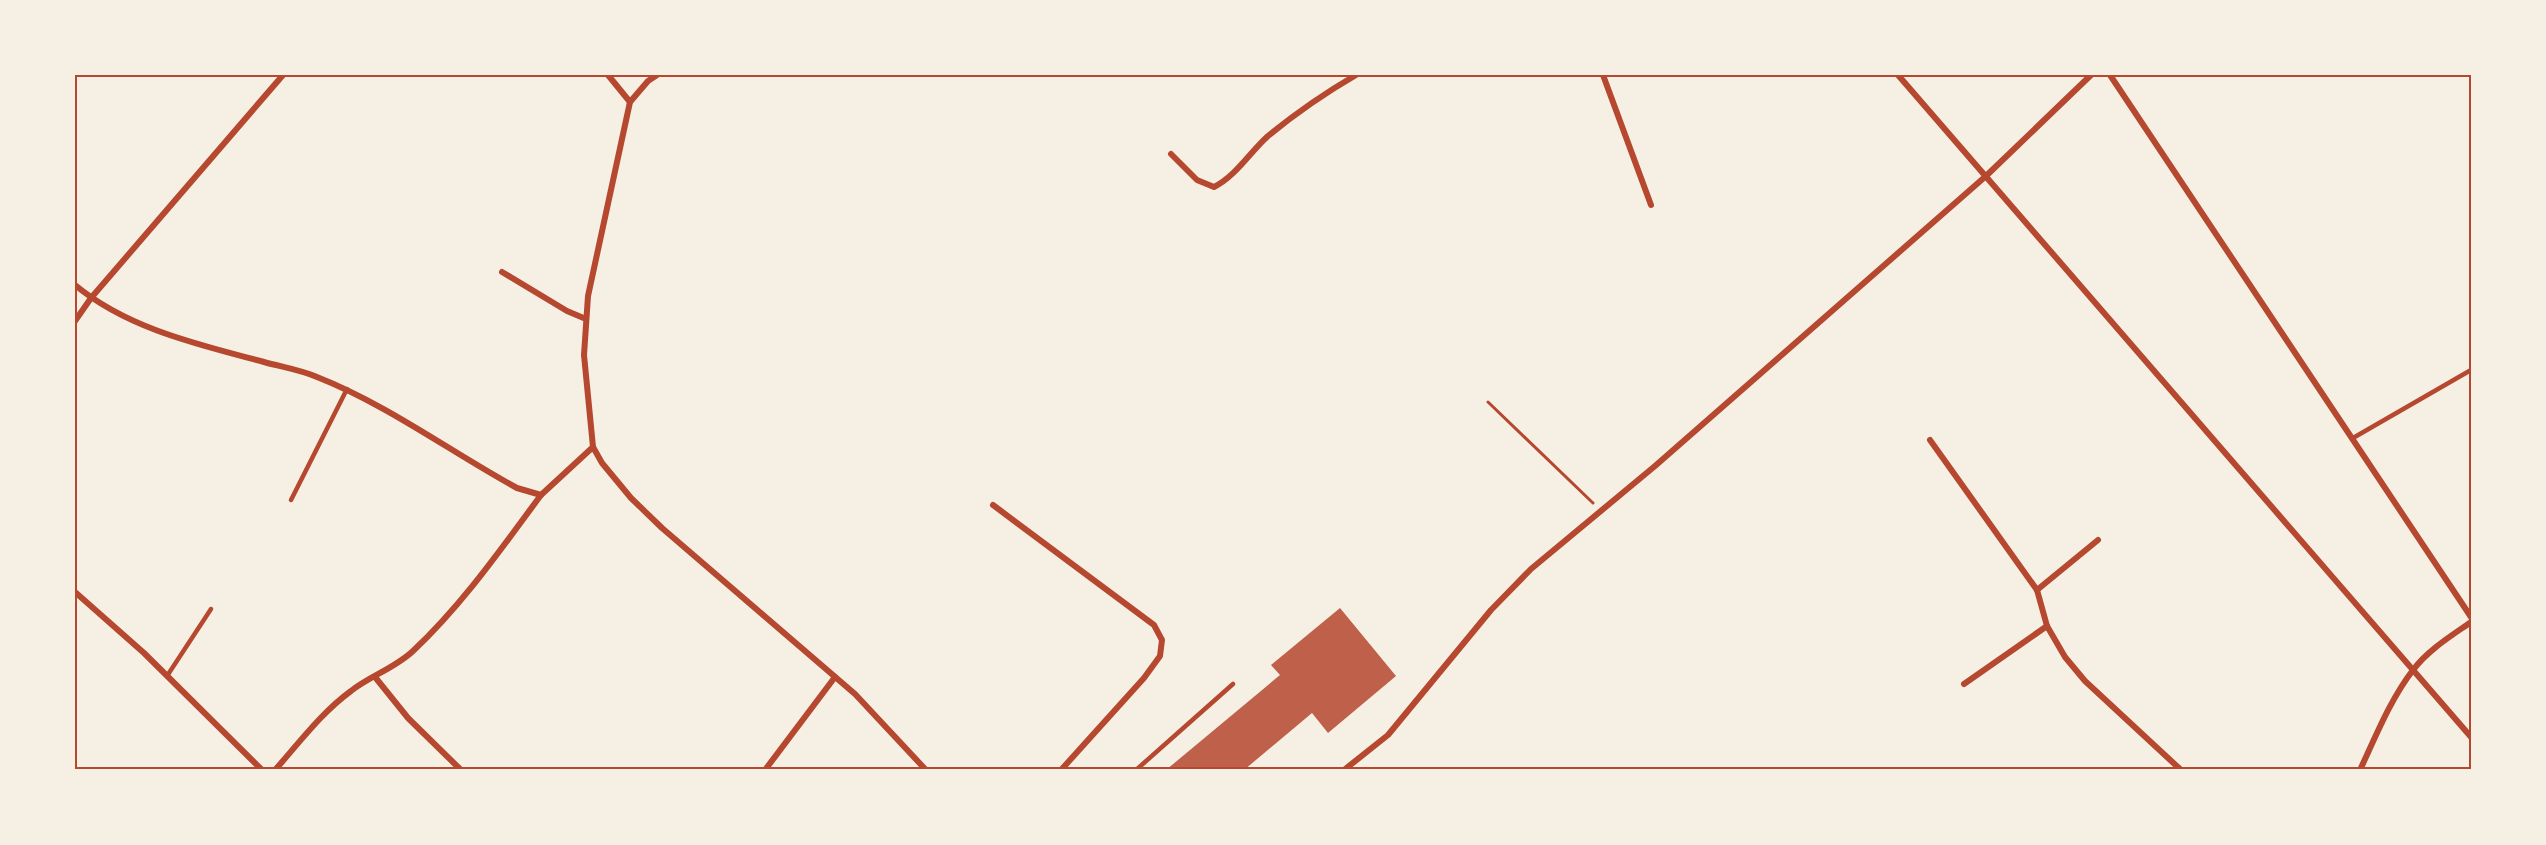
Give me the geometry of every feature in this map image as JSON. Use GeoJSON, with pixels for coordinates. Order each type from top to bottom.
{"type":"FeatureCollection","features":[{"type":"Feature","properties":{"kind":"street"},"geometry":{"type":"LineString","coordinates":[[75,321],[91,298],[283,75]]}},
{"type":"Feature","properties":{"kind":"street"},"geometry":{"type":"LineString","coordinates":[[608,75],[630,102]]}},
{"type":"Feature","properties":{"kind":"street"},"geometry":{"type":"LineString","coordinates":[[657,75],[648,81],[630,102],[588,296],[584,355],[593,447],[602,463],[631,498],[662,528],[882,720],[926,770]]}},
{"type":"Feature","properties":{"kind":"street"},"geometry":{"type":"LineString","coordinates":[[1170,154],[1197,180],[1214,187],[1223,182],[1267,138],[1320,97],[1356,75]]}},
{"type":"Feature","properties":{"kind":"street"},"geometry":{"type":"LineString","coordinates":[[1603,75],[1650,205]]}},
{"type":"Feature","properties":{"kind":"street"},"geometry":{"type":"LineString","coordinates":[[1898,75],[2471,737]]}},
{"type":"Feature","properties":{"kind":"street"},"geometry":{"type":"LineString","coordinates":[[1344,770],[1388,735],[1491,610],[1532,569],[1986,176],[2091,75]]}},
{"type":"Feature","properties":{"kind":"street"},"geometry":{"type":"LineString","coordinates":[[2110,75],[2471,617]]}},
{"type":"Feature","properties":{"kind":"street"},"geometry":{"type":"LineString","coordinates":[[502,272],[567,311],[586,319]]}},
{"type":"Feature","properties":{"kind":"street"},"geometry":{"type":"LineString","coordinates":[[75,285],[91,298],[143,325],[187,341],[314,375],[347,389],[508,483],[541,495]]}},
{"type":"Feature","properties":{"kind":"street"},"geometry":{"type":"LineString","coordinates":[[1930,440],[2037,590],[2047,626],[2065,657],[2085,681],[2181,770]]}},
{"type":"Feature","properties":{"kind":"street"},"geometry":{"type":"LineString","coordinates":[[275,770],[330,708],[352,689],[410,654],[425,639],[480,576],[541,495],[593,447]]}},
{"type":"Feature","properties":{"kind":"street"},"geometry":{"type":"LineString","coordinates":[[993,505],[1154,625],[1162,640],[1160,656],[1144,678],[1061,770]]}},
{"type":"Feature","properties":{"kind":"street"},"geometry":{"type":"LineString","coordinates":[[2037,590],[2098,540]]}},
{"type":"Feature","properties":{"kind":"street"},"geometry":{"type":"LineString","coordinates":[[75,592],[167,675],[262,770]]}},
{"type":"Feature","properties":{"kind":"street"},"geometry":{"type":"LineString","coordinates":[[2360,770],[2390,706],[2413,669],[2434,648],[2471,622]]}},
{"type":"Feature","properties":{"kind":"street"},"geometry":{"type":"LineString","coordinates":[[1964,684],[2047,626]]}},
{"type":"Feature","properties":{"kind":"street"},"geometry":{"type":"LineString","coordinates":[[375,676],[408,718],[460,770]]}},
{"type":"Feature","properties":{"kind":"street"},"geometry":{"type":"LineString","coordinates":[[765,770],[835,677]]}},
{"type":"Feature","properties":{"kind":"lane"},"geometry":{"type":"LineString","coordinates":[[2353,438],[2471,370]]}},
{"type":"Feature","properties":{"kind":"lane"},"geometry":{"type":"LineString","coordinates":[[291,500],[347,389]]}},
{"type":"Feature","properties":{"kind":"lane"},"geometry":{"type":"LineString","coordinates":[[167,675],[211,609]]}},
{"type":"Feature","properties":{"kind":"lane"},"geometry":{"type":"LineString","coordinates":[[1136,770],[1233,684]]}},
{"type":"Feature","properties":{"kind":"path"},"geometry":{"type":"LineString","coordinates":[[1488,402],[1601,511]]}},
{"type":"Feature","properties":{"kind":"building"},"geometry":{"type":"Polygon","coordinates":[[[1340,608],[1396,676],[1328,733],[1312,713],[1244,770],[1166,770],[1280,675],[1271,665],[1340,608]]]}}]}
